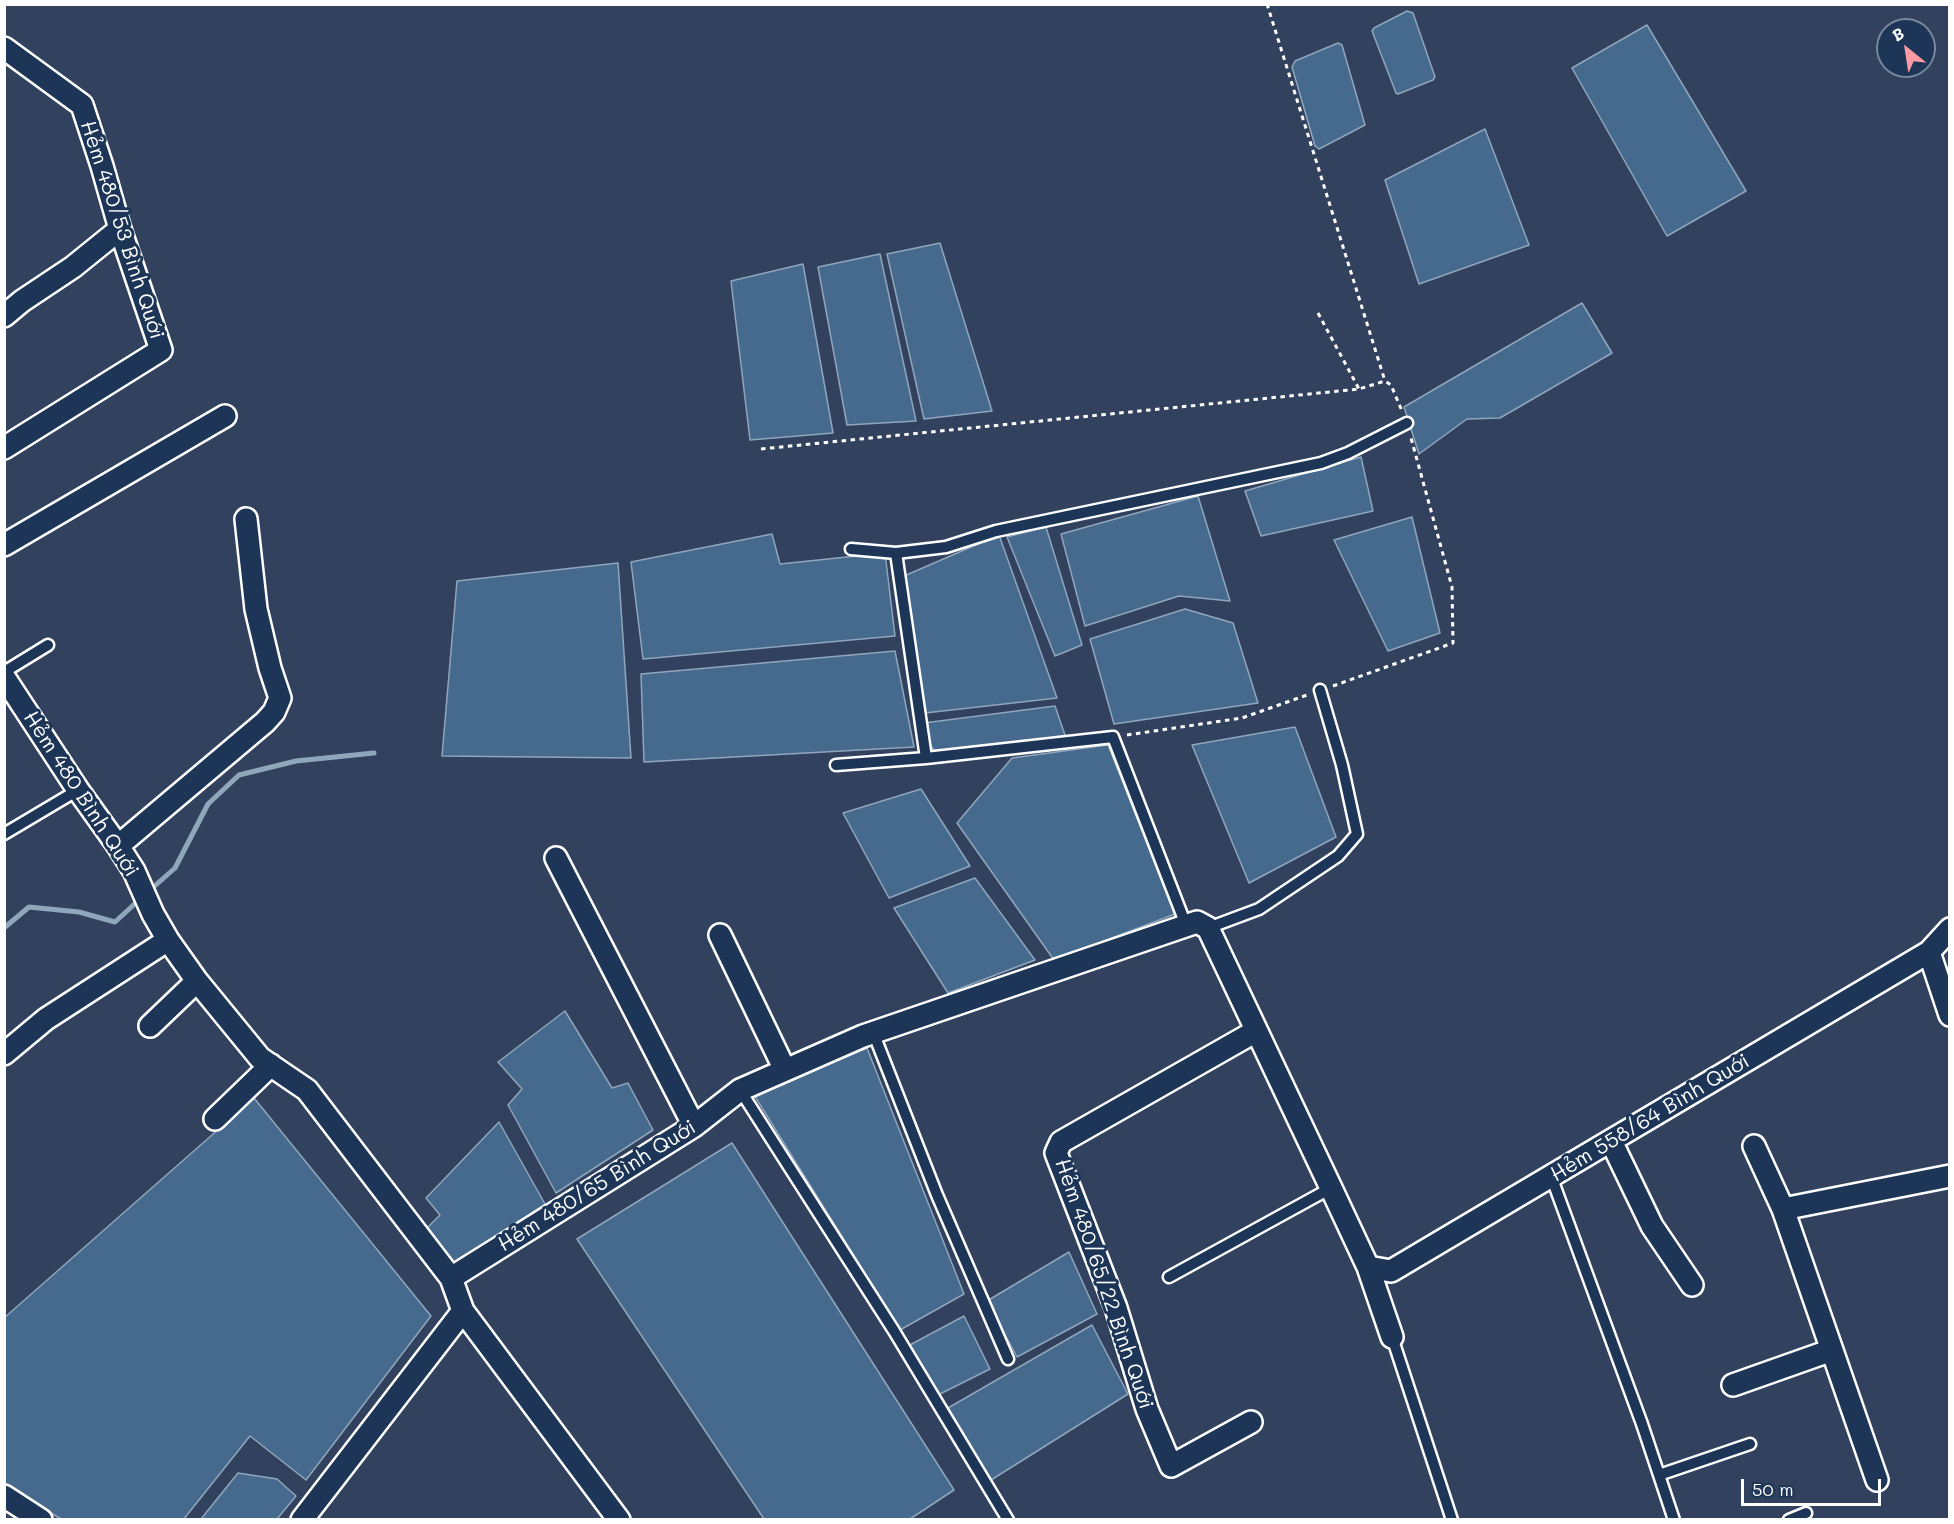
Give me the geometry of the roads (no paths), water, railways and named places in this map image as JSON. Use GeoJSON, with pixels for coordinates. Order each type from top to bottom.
{"type":"FeatureCollection","features":[{"type":"Feature","properties":{"kind":"street","name":"Hẻm 480/53 Bình Quới"},"geometry":{"type":"LineString","coordinates":[[4,48],[82,105],[161,351],[4,448]]}},
{"type":"Feature","properties":{"kind":"street"},"geometry":{"type":"LineString","coordinates":[[4,316],[22,301],[73,267],[120,229]]}},
{"type":"Feature","properties":{"kind":"street"},"geometry":{"type":"LineString","coordinates":[[4,545],[225,416]]}},
{"type":"Feature","properties":{"kind":"street"},"geometry":{"type":"LineString","coordinates":[[118,846],[265,722],[274,712],[280,699],[256,609],[246,519]]}},
{"type":"Feature","properties":{"kind":"street","name":"Hẻm 480 Bình Quới"},"geometry":{"type":"LineString","coordinates":[[4,677],[134,871],[153,914],[197,981],[260,1058],[307,1090],[451,1278],[463,1311],[619,1520]]}},
{"type":"Feature","properties":{"kind":"street"},"geometry":{"type":"LineString","coordinates":[[556,858],[694,1126]]}},
{"type":"Feature","properties":{"kind":"street"},"geometry":{"type":"LineString","coordinates":[[1186,926],[1197,922],[1208,928],[1368,1267],[1392,1337]]}},
{"type":"Feature","properties":{"kind":"street","name":"Hẻm 480/65 Bình Quới"},"geometry":{"type":"LineString","coordinates":[[451,1278],[694,1126],[740,1090],[873,1032],[1186,926]]}},
{"type":"Feature","properties":{"kind":"street","name":"Hẻm 558/64 Bình Quới"},"geometry":{"type":"LineString","coordinates":[[1368,1267],[1391,1271],[1929,952],[1950,930]]}},
{"type":"Feature","properties":{"kind":"street"},"geometry":{"type":"LineString","coordinates":[[720,935],[785,1070]]}},
{"type":"Feature","properties":{"kind":"street"},"geometry":{"type":"LineString","coordinates":[[4,1054],[46,1019],[168,940]]}},
{"type":"Feature","properties":{"kind":"street"},"geometry":{"type":"LineString","coordinates":[[1929,952],[1950,1015]]}},
{"type":"Feature","properties":{"kind":"street"},"geometry":{"type":"LineString","coordinates":[[150,1026],[197,981]]}},
{"type":"Feature","properties":{"kind":"street","name":"Hẻm 480/65/22 Bình Quới"},"geometry":{"type":"LineString","coordinates":[[1251,1422],[1172,1466],[1147,1409],[1116,1308],[1056,1154],[1062,1142],[1256,1031]]}},
{"type":"Feature","properties":{"kind":"street"},"geometry":{"type":"LineString","coordinates":[[215,1119],[271,1065]]}},
{"type":"Feature","properties":{"kind":"street"},"geometry":{"type":"LineString","coordinates":[[1611,1141],[1652,1226],[1692,1285]]}},
{"type":"Feature","properties":{"kind":"street"},"geometry":{"type":"LineString","coordinates":[[1754,1146],[1783,1209],[1876,1480]]}},
{"type":"Feature","properties":{"kind":"street"},"geometry":{"type":"LineString","coordinates":[[1783,1209],[1950,1176]]}},
{"type":"Feature","properties":{"kind":"street"},"geometry":{"type":"LineString","coordinates":[[302,1520],[463,1311]]}},
{"type":"Feature","properties":{"kind":"street"},"geometry":{"type":"LineString","coordinates":[[1733,1385],[1832,1350]]}},
{"type":"Feature","properties":{"kind":"street"},"geometry":{"type":"LineString","coordinates":[[4,1496],[40,1520]]}},
{"type":"Feature","properties":{"kind":"lane"},"geometry":{"type":"LineString","coordinates":[[851,549],[896,552],[946,547],[996,531],[1321,463],[1348,453],[1407,423]]}},
{"type":"Feature","properties":{"kind":"lane"},"geometry":{"type":"LineString","coordinates":[[896,552],[926,758]]}},
{"type":"Feature","properties":{"kind":"lane"},"geometry":{"type":"LineString","coordinates":[[4,672],[48,645]]}},
{"type":"Feature","properties":{"kind":"lane"},"geometry":{"type":"LineString","coordinates":[[1208,928],[1258,909],[1338,856],[1358,834],[1342,765],[1320,690]]}},
{"type":"Feature","properties":{"kind":"lane"},"geometry":{"type":"LineString","coordinates":[[836,765],[926,758],[1113,737],[1186,926]]}},
{"type":"Feature","properties":{"kind":"lane"},"geometry":{"type":"LineString","coordinates":[[4,834],[78,790]]}},
{"type":"Feature","properties":{"kind":"lane"},"geometry":{"type":"LineString","coordinates":[[873,1032],[937,1195],[1008,1359]]}},
{"type":"Feature","properties":{"kind":"lane"},"geometry":{"type":"LineString","coordinates":[[740,1090],[894,1331],[1008,1520]]}},
{"type":"Feature","properties":{"kind":"lane"},"geometry":{"type":"LineString","coordinates":[[1551,1176],[1642,1424],[1674,1520]]}},
{"type":"Feature","properties":{"kind":"lane"},"geometry":{"type":"LineString","coordinates":[[1169,1277],[1331,1188]]}},
{"type":"Feature","properties":{"kind":"lane"},"geometry":{"type":"LineString","coordinates":[[1392,1337],[1452,1520]]}},
{"type":"Feature","properties":{"kind":"lane"},"geometry":{"type":"LineString","coordinates":[[1659,1475],[1750,1444]]}},
{"type":"Feature","properties":{"kind":"lane"},"geometry":{"type":"LineString","coordinates":[[1789,1520],[1806,1513]]}},
{"type":"Feature","properties":{"kind":"water"},"geometry":{"type":"Polygon","coordinates":[[[1407,11],[1413,13],[1435,77],[1433,80],[1398,94],[1372,31],[1407,11]]]}},
{"type":"Feature","properties":{"kind":"water"},"geometry":{"type":"Polygon","coordinates":[[[1647,25],[1746,191],[1667,236],[1572,68],[1647,25]]]}},
{"type":"Feature","properties":{"kind":"water"},"geometry":{"type":"Polygon","coordinates":[[[1338,43],[1342,45],[1365,125],[1319,149],[1315,146],[1292,67],[1295,61],[1338,43]]]}},
{"type":"Feature","properties":{"kind":"water"},"geometry":{"type":"Polygon","coordinates":[[[1485,129],[1529,245],[1419,284],[1385,180],[1485,129]]]}},
{"type":"Feature","properties":{"kind":"water"},"geometry":{"type":"Polygon","coordinates":[[[940,243],[992,411],[924,419],[887,254],[940,243]]]}},
{"type":"Feature","properties":{"kind":"water"},"geometry":{"type":"Polygon","coordinates":[[[880,254],[916,421],[847,425],[818,267],[880,254]]]}},
{"type":"Feature","properties":{"kind":"water"},"geometry":{"type":"Polygon","coordinates":[[[803,264],[833,433],[750,440],[731,281],[803,264]]]}},
{"type":"Feature","properties":{"kind":"water"},"geometry":{"type":"Polygon","coordinates":[[[1582,303],[1612,353],[1500,418],[1467,419],[1419,454],[1404,407],[1582,303]]]}},
{"type":"Feature","properties":{"kind":"water"},"geometry":{"type":"Polygon","coordinates":[[[1361,457],[1373,511],[1261,536],[1245,491],[1361,457]]]}},
{"type":"Feature","properties":{"kind":"water"},"geometry":{"type":"Polygon","coordinates":[[[1198,496],[1230,601],[1179,596],[1085,626],[1061,534],[1198,496]]]}},
{"type":"Feature","properties":{"kind":"water"},"geometry":{"type":"Polygon","coordinates":[[[1412,517],[1440,633],[1388,651],[1334,540],[1412,517]]]}},
{"type":"Feature","properties":{"kind":"water"},"geometry":{"type":"Polygon","coordinates":[[[1046,527],[1082,645],[1055,656],[1007,537],[1046,527]]]}},
{"type":"Feature","properties":{"kind":"water"},"geometry":{"type":"Polygon","coordinates":[[[772,534],[780,564],[885,553],[895,636],[643,659],[631,562],[772,534]]]}},
{"type":"Feature","properties":{"kind":"water"},"geometry":{"type":"Polygon","coordinates":[[[999,535],[1057,698],[925,713],[904,576],[999,535]]]}},
{"type":"Feature","properties":{"kind":"water"},"geometry":{"type":"Polygon","coordinates":[[[618,563],[631,758],[442,756],[457,581],[618,563]]]}},
{"type":"Feature","properties":{"kind":"water"},"geometry":{"type":"Polygon","coordinates":[[[1185,609],[1233,623],[1258,703],[1114,724],[1090,639],[1185,609]]]}},
{"type":"Feature","properties":{"kind":"water"},"geometry":{"type":"Polygon","coordinates":[[[895,651],[914,747],[644,762],[641,674],[895,651]]]}},
{"type":"Feature","properties":{"kind":"water"},"geometry":{"type":"Polygon","coordinates":[[[1055,706],[1066,738],[937,753],[929,744],[924,723],[1055,706]]]}},
{"type":"Feature","properties":{"kind":"water"},"geometry":{"type":"Polygon","coordinates":[[[1295,727],[1336,837],[1249,883],[1192,745],[1295,727]]]}},
{"type":"Feature","properties":{"kind":"water"},"geometry":{"type":"Polygon","coordinates":[[[1108,745],[1175,914],[1054,960],[957,823],[1012,758],[1108,745]]]}},
{"type":"Feature","properties":{"kind":"water"},"geometry":{"type":"Polygon","coordinates":[[[921,789],[970,866],[889,898],[843,813],[921,789]]]}},
{"type":"Feature","properties":{"kind":"water"},"geometry":{"type":"Polygon","coordinates":[[[975,878],[1035,960],[948,993],[894,908],[975,878]]]}},
{"type":"Feature","properties":{"kind":"water"},"geometry":{"type":"Polygon","coordinates":[[[565,1011],[612,1088],[628,1083],[653,1130],[556,1193],[508,1105],[522,1089],[498,1062],[565,1011]]]}},
{"type":"Feature","properties":{"kind":"water"},"geometry":{"type":"Polygon","coordinates":[[[867,1048],[964,1294],[900,1330],[754,1095],[867,1048]]]}},
{"type":"Feature","properties":{"kind":"water"},"geometry":{"type":"Polygon","coordinates":[[[254,1098],[431,1316],[306,1480],[250,1436],[183,1520],[61,1519],[5,1485],[4,1318],[254,1098]]]}},
{"type":"Feature","properties":{"kind":"water"},"geometry":{"type":"Polygon","coordinates":[[[499,1122],[545,1204],[450,1267],[425,1230],[440,1215],[426,1198],[499,1122]]]}},
{"type":"Feature","properties":{"kind":"water"},"geometry":{"type":"Polygon","coordinates":[[[732,1143],[954,1490],[910,1519],[764,1519],[577,1239],[732,1143]]]}},
{"type":"Feature","properties":{"kind":"water"},"geometry":{"type":"Polygon","coordinates":[[[1069,1252],[1097,1314],[1017,1357],[987,1301],[1069,1252]]]}},
{"type":"Feature","properties":{"kind":"water"},"geometry":{"type":"Polygon","coordinates":[[[964,1316],[990,1369],[938,1395],[908,1346],[964,1316]]]}},
{"type":"Feature","properties":{"kind":"water"},"geometry":{"type":"Polygon","coordinates":[[[1092,1325],[1128,1394],[991,1480],[948,1408],[1092,1325]]]}},
{"type":"Feature","properties":{"kind":"water"},"geometry":{"type":"Polygon","coordinates":[[[238,1473],[277,1479],[296,1496],[277,1519],[201,1519],[238,1473]]]}},
{"type":"Feature","properties":{"kind":"waterway"},"geometry":{"type":"LineString","coordinates":[[149,891],[175,868],[208,804],[239,775],[296,761],[374,753]]}},
{"type":"Feature","properties":{"kind":"waterway"},"geometry":{"type":"LineString","coordinates":[[4,928],[29,907],[79,912],[115,922],[140,899]]}}]}
